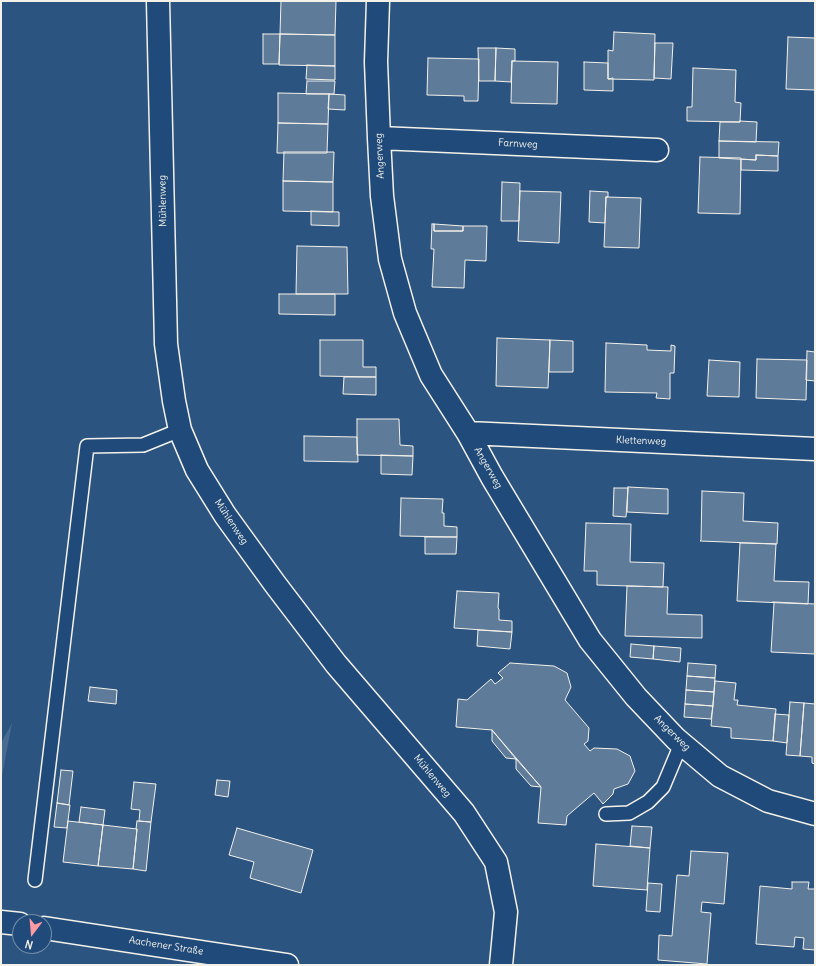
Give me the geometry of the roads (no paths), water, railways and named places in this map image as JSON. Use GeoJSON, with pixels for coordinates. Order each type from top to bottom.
{"type":"FeatureCollection","features":[{"type":"Feature","properties":{"kind":"street","name":"Mühlenweg"},"geometry":{"type":"LineString","coordinates":[[158,1],[166,344],[174,401],[180,430],[197,470],[225,515],[275,584],[336,664],[464,813],[496,862],[506,912],[501,965]]}},
{"type":"Feature","properties":{"kind":"street","name":"Angerweg"},"geometry":{"type":"LineString","coordinates":[[378,1],[376,62],[379,138],[382,196],[390,259],[405,313],[431,375],[468,433],[492,477],[590,640],[636,697],[681,744],[720,776],[768,801],[815,814]]}},
{"type":"Feature","properties":{"kind":"street","name":"Farnweg"},"geometry":{"type":"LineString","coordinates":[[379,138],[657,150]]}},
{"type":"Feature","properties":{"kind":"street","name":"Klettenweg"},"geometry":{"type":"LineString","coordinates":[[468,433],[815,449]]}},
{"type":"Feature","properties":{"kind":"street"},"geometry":{"type":"LineString","coordinates":[[1,922],[12,923]]}},
{"type":"Feature","properties":{"kind":"street","name":"Aachener Straße"},"geometry":{"type":"LineString","coordinates":[[52,929],[287,965]]}},
{"type":"Feature","properties":{"kind":"lane"},"geometry":{"type":"LineString","coordinates":[[35,880],[87,446],[143,445],[180,430]]}},
{"type":"Feature","properties":{"kind":"lane"},"geometry":{"type":"LineString","coordinates":[[606,814],[629,813],[648,802],[663,787],[681,744]]}}]}
